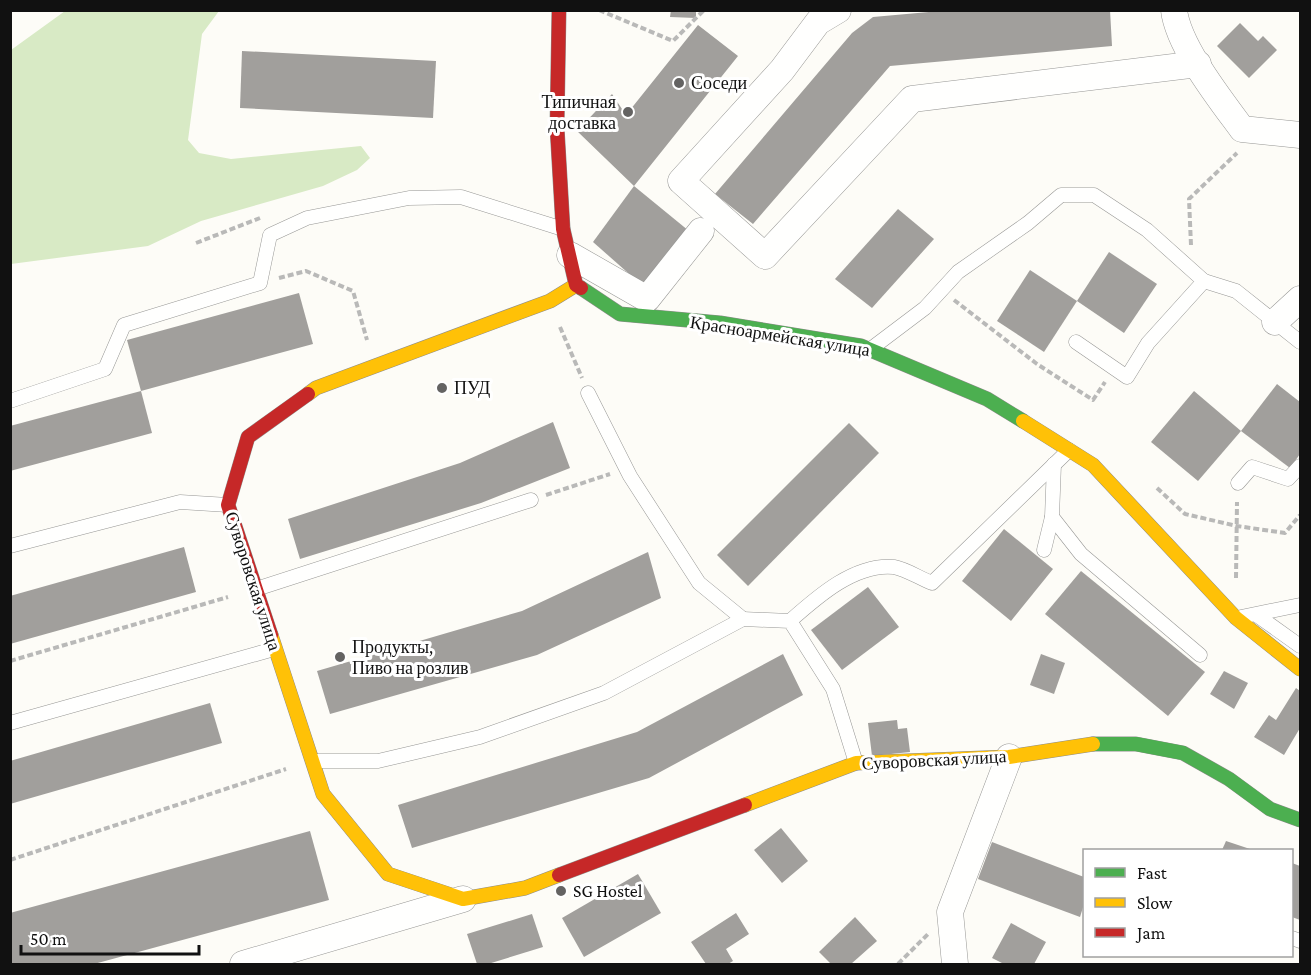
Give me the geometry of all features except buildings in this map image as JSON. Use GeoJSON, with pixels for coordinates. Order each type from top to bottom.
{"type":"FeatureCollection","features":[{"type":"Feature","properties":{"kind":"street"},"geometry":{"type":"LineString","coordinates":[[559,10],[557,128],[563,229],[576,285]]}},
{"type":"Feature","properties":{"kind":"street"},"geometry":{"type":"LineString","coordinates":[[838,10],[818,22],[782,70],[681,181],[765,256],[912,99],[1198,64]]}},
{"type":"Feature","properties":{"kind":"street"},"geometry":{"type":"LineString","coordinates":[[1174,10],[1176,26],[1198,64],[1242,129],[1300,135]]}},
{"type":"Feature","properties":{"kind":"street"},"geometry":{"type":"LineString","coordinates":[[570,255],[647,299],[701,231]]}},
{"type":"Feature","properties":{"kind":"street","name":"Суворовская улица"},"geometry":{"type":"LineString","coordinates":[[463,899],[388,874],[323,794],[228,504],[248,437],[316,388],[550,301],[576,285]]}},
{"type":"Feature","properties":{"kind":"street","name":"Красноармейская улица"},"geometry":{"type":"LineString","coordinates":[[576,285],[620,314],[720,323],[870,349],[987,399],[1094,465],[1236,618],[1300,669]]}},
{"type":"Feature","properties":{"kind":"street"},"geometry":{"type":"LineString","coordinates":[[1275,322],[1300,299]]}},
{"type":"Feature","properties":{"kind":"street","name":"Суворовская улица"},"geometry":{"type":"LineString","coordinates":[[243,964],[463,899],[525,888],[856,763],[1009,757],[1081,744],[1136,744],[1182,753],[1229,779],[1270,809],[1300,820]]}},
{"type":"Feature","properties":{"kind":"street"},"geometry":{"type":"LineString","coordinates":[[956,964],[950,912],[1009,757]]}},
{"type":"Feature","properties":{"kind":"lane"},"geometry":{"type":"LineString","coordinates":[[870,349],[925,308],[958,272],[1028,223],[1061,195],[1094,195],[1147,230],[1204,281],[1236,291],[1300,342]]}},
{"type":"Feature","properties":{"kind":"lane"},"geometry":{"type":"LineString","coordinates":[[10,400],[105,369],[124,325],[260,283],[270,235],[307,218],[409,198],[461,197],[563,229]]}},
{"type":"Feature","properties":{"kind":"lane"},"geometry":{"type":"LineString","coordinates":[[1076,342],[1127,377],[1148,343],[1204,281]]}},
{"type":"Feature","properties":{"kind":"lane"},"geometry":{"type":"LineString","coordinates":[[588,393],[626,469],[699,583],[743,619]]}},
{"type":"Feature","properties":{"kind":"lane"},"geometry":{"type":"LineString","coordinates":[[312,760],[378,761],[480,737],[604,693],[743,619],[790,621],[810,603],[852,573],[894,567],[932,583],[1069,450]]}},
{"type":"Feature","properties":{"kind":"lane"},"geometry":{"type":"LineString","coordinates":[[1044,550],[1052,517],[1054,464]]}},
{"type":"Feature","properties":{"kind":"lane"},"geometry":{"type":"LineString","coordinates":[[1238,483],[1252,467],[1288,479],[1300,466]]}},
{"type":"Feature","properties":{"kind":"lane"},"geometry":{"type":"LineString","coordinates":[[256,589],[531,500]]}},
{"type":"Feature","properties":{"kind":"lane"},"geometry":{"type":"LineString","coordinates":[[10,546],[180,502],[228,504]]}},
{"type":"Feature","properties":{"kind":"lane"},"geometry":{"type":"LineString","coordinates":[[1052,517],[1081,554],[1200,655]]}},
{"type":"Feature","properties":{"kind":"lane"},"geometry":{"type":"LineString","coordinates":[[1236,618],[1300,607]]}},
{"type":"Feature","properties":{"kind":"lane"},"geometry":{"type":"LineString","coordinates":[[1257,615],[1300,646]]}},
{"type":"Feature","properties":{"kind":"lane"},"geometry":{"type":"LineString","coordinates":[[790,621],[833,689],[856,763]]}},
{"type":"Feature","properties":{"kind":"lane"},"geometry":{"type":"LineString","coordinates":[[10,723],[274,649]]}},
{"type":"Feature","properties":{"kind":"path"},"geometry":{"type":"LineString","coordinates":[[600,10],[673,41],[704,10]]}},
{"type":"Feature","properties":{"kind":"path"},"geometry":{"type":"LineString","coordinates":[[1192,270],[1189,199],[1260,132]]}},
{"type":"Feature","properties":{"kind":"path"},"geometry":{"type":"LineString","coordinates":[[260,283],[306,271],[354,291],[375,366]]}},
{"type":"Feature","properties":{"kind":"path"},"geometry":{"type":"LineString","coordinates":[[942,290],[983,325],[1037,364],[1093,400],[1114,369]]}},
{"type":"Feature","properties":{"kind":"path"},"geometry":{"type":"LineString","coordinates":[[550,301],[588,393]]}},
{"type":"Feature","properties":{"kind":"path"},"geometry":{"type":"LineString","coordinates":[[531,500],[626,469]]}},
{"type":"Feature","properties":{"kind":"path"},"geometry":{"type":"LineString","coordinates":[[1236,589],[1238,483]]}},
{"type":"Feature","properties":{"kind":"path"},"geometry":{"type":"LineString","coordinates":[[1237,526],[1285,533],[1300,515]]}},
{"type":"Feature","properties":{"kind":"path"},"geometry":{"type":"LineString","coordinates":[[10,662],[256,589]]}},
{"type":"Feature","properties":{"kind":"path"},"geometry":{"type":"LineString","coordinates":[[10,860],[312,760]]}},
{"type":"Feature","properties":{"kind":"path"},"geometry":{"type":"LineString","coordinates":[[898,964],[950,912]]}},
{"type":"Feature","properties":{"kind":"green space"},"geometry":{"type":"Polygon","coordinates":[[[65,11],[219,11],[202,34],[188,140],[199,153],[231,159],[361,146],[370,158],[357,170],[323,186],[201,221],[148,246],[11,264],[11,50],[65,11]]]}},
{"type":"Feature","properties":{"kind":"traffic: fast"},"geometry":{"type":"LineString","coordinates":[[581,288],[620,314],[720,323],[861,346],[987,399],[1023,421]]}},
{"type":"Feature","properties":{"kind":"traffic: fast"},"geometry":{"type":"LineString","coordinates":[[1093,744],[1136,744],[1183,753],[1229,779],[1270,809],[1300,820]]}},
{"type":"Feature","properties":{"kind":"traffic: slow"},"geometry":{"type":"LineString","coordinates":[[308,394],[316,388],[550,301],[576,285]]}},
{"type":"Feature","properties":{"kind":"traffic: slow"},"geometry":{"type":"LineString","coordinates":[[1023,421],[1093,465],[1236,618],[1300,669]]}},
{"type":"Feature","properties":{"kind":"traffic: slow"},"geometry":{"type":"LineString","coordinates":[[271,635],[323,794],[388,874],[463,899],[525,888],[559,875]]}},
{"type":"Feature","properties":{"kind":"traffic: slow"},"geometry":{"type":"LineString","coordinates":[[745,805],[856,763],[1009,757],[1093,744]]}},
{"type":"Feature","properties":{"kind":"traffic: jam"},"geometry":{"type":"LineString","coordinates":[[559,10],[557,127],[563,229],[576,285],[581,288]]}},
{"type":"Feature","properties":{"kind":"traffic: jam"},"geometry":{"type":"LineString","coordinates":[[271,635],[228,505],[248,437],[308,394]]}},
{"type":"Feature","properties":{"kind":"traffic: jam"},"geometry":{"type":"LineString","coordinates":[[559,875],[745,805]]}},
{"type":"Feature","properties":{"kind":"place","name":"Соседи"},"geometry":{"type":"Point","coordinates":[679,83]}},
{"type":"Feature","properties":{"kind":"place","name":"Типичная доставка"},"geometry":{"type":"Point","coordinates":[628,112]}},
{"type":"Feature","properties":{"kind":"place","name":"ПУД"},"geometry":{"type":"Point","coordinates":[442,388]}},
{"type":"Feature","properties":{"kind":"place","name":"Продукты, Пиво на розлив"},"geometry":{"type":"Point","coordinates":[340,657]}},
{"type":"Feature","properties":{"kind":"place","name":"SG Hostel"},"geometry":{"type":"Point","coordinates":[561,891]}}]}
